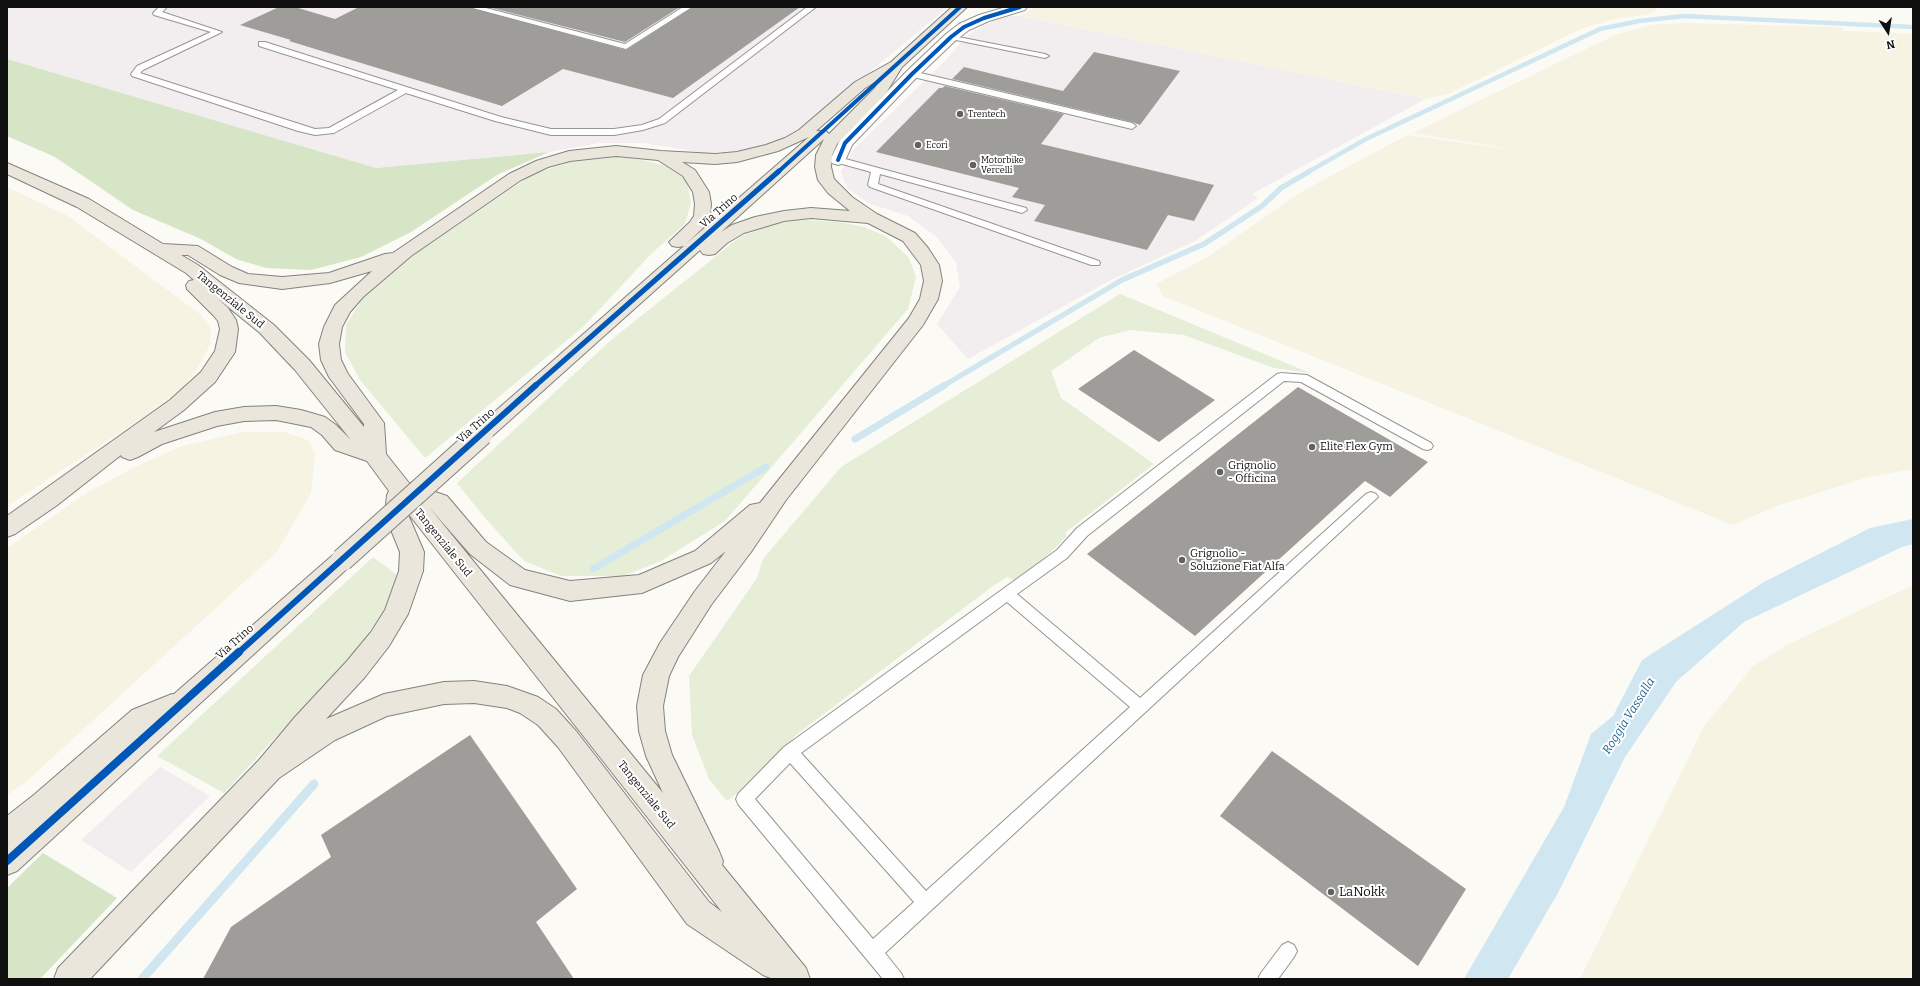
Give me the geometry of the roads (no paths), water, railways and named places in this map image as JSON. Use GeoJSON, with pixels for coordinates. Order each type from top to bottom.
{"type":"FeatureCollection","features":[{"type":"Feature","properties":{"kind":"main road","name":"Via Trino"},"geometry":{"type":"LineString","coordinates":[[7,861],[628,303],[795,157],[960,7]]}},
{"type":"Feature","properties":{"kind":"main road"},"geometry":{"type":"LineString","coordinates":[[7,528],[48,500],[117,458],[155,439],[215,419],[244,414],[276,413],[301,417],[318,422],[342,445],[375,456],[374,423],[339,377],[331,360],[329,344],[333,327],[342,310],[357,293],[405,252],[516,177],[542,164],[569,156],[610,151],[641,152],[661,156],[715,158],[737,157],[772,148],[790,141],[804,133],[860,85],[896,65]]}},
{"type":"Feature","properties":{"kind":"main road"},"geometry":{"type":"LineString","coordinates":[[724,891],[659,756],[652,731],[650,706],[656,675],[669,650],[704,598],[743,546],[778,494],[916,321],[929,299],[933,281],[930,265],[922,252],[909,237],[872,218],[846,201],[826,180],[823,167],[824,155],[830,142],[881,90],[896,65]]}},
{"type":"Feature","properties":{"kind":"main road"},"geometry":{"type":"LineString","coordinates":[[628,303],[658,261],[697,225],[702,216],[703,204],[701,192],[696,182],[689,174],[661,156]]}},
{"type":"Feature","properties":{"kind":"main road","name":"Tangenziale Sud"},"geometry":{"type":"LineString","coordinates":[[7,168],[83,203],[192,269],[266,329],[302,365],[399,488],[794,978]]}},
{"type":"Feature","properties":{"kind":"main road"},"geometry":{"type":"LineString","coordinates":[[628,303],[678,277],[721,239],[738,229],[761,221],[811,213],[872,218]]}},
{"type":"Feature","properties":{"kind":"main road"},"geometry":{"type":"LineString","coordinates":[[161,249],[192,250],[226,271],[245,279],[282,283],[330,278],[358,270],[405,252]]}},
{"type":"Feature","properties":{"kind":"main road"},"geometry":{"type":"LineString","coordinates":[[48,500],[110,452],[177,405],[208,378],[219,363],[225,352],[229,329],[227,320],[221,312],[196,289],[192,269]]}},
{"type":"Feature","properties":{"kind":"main road"},"geometry":{"type":"LineString","coordinates":[[69,979],[269,769],[304,725],[356,669],[380,639],[396,614],[411,571],[412,552],[406,535],[396,515],[399,488],[439,502],[478,548],[518,578],[570,591],[642,584],[704,557],[778,494]]}},
{"type":"Feature","properties":{"kind":"main road"},"geometry":{"type":"LineString","coordinates":[[269,769],[326,732],[384,706],[405,700],[444,693],[474,692],[506,697],[529,705],[547,716],[567,739],[698,913],[794,978]]}},
{"type":"Feature","properties":{"kind":"main road"},"geometry":{"type":"LineString","coordinates":[[7,833],[44,803],[141,718],[190,697]]}},
{"type":"Feature","properties":{"kind":"street"},"geometry":{"type":"LineString","coordinates":[[838,160],[845,143],[951,36],[964,27],[984,18],[1020,7]]}},
{"type":"Feature","properties":{"kind":"lane"},"geometry":{"type":"LineString","coordinates":[[163,7],[157,13],[218,32],[140,68],[135,74],[315,132],[331,131],[405,90]]}},
{"type":"Feature","properties":{"kind":"lane"},"geometry":{"type":"LineString","coordinates":[[473,7],[626,47],[688,7]]}},
{"type":"Feature","properties":{"kind":"lane"},"geometry":{"type":"LineString","coordinates":[[262,44],[498,119],[551,132],[614,132],[643,127],[662,121],[812,7]]}},
{"type":"Feature","properties":{"kind":"lane"},"geometry":{"type":"LineString","coordinates":[[951,36],[1045,56]]}},
{"type":"Feature","properties":{"kind":"lane"},"geometry":{"type":"LineString","coordinates":[[912,74],[1132,126]]}},
{"type":"Feature","properties":{"kind":"lane"},"geometry":{"type":"LineString","coordinates":[[838,160],[1022,210]]}},
{"type":"Feature","properties":{"kind":"lane"},"geometry":{"type":"LineString","coordinates":[[876,170],[873,185],[1095,263]]}},
{"type":"Feature","properties":{"kind":"lane"},"geometry":{"type":"LineString","coordinates":[[894,979],[744,799],[790,752],[1062,554],[1082,532],[1281,377],[1303,378],[1427,446]]}},
{"type":"Feature","properties":{"kind":"lane"},"geometry":{"type":"LineString","coordinates":[[872,952],[925,902],[1371,497]]}},
{"type":"Feature","properties":{"kind":"lane"},"geometry":{"type":"LineString","coordinates":[[1007,594],[1140,706]]}},
{"type":"Feature","properties":{"kind":"lane"},"geometry":{"type":"LineString","coordinates":[[790,752],[925,902]]}},
{"type":"Feature","properties":{"kind":"lane"},"geometry":{"type":"LineString","coordinates":[[1267,979],[1288,951]]}},
{"type":"Feature","properties":{"kind":"water","name":"Roggia Vassalla"},"geometry":{"type":"Polygon","coordinates":[[[1913,519],[1913,544],[1900,548],[1744,622],[1676,682],[1625,757],[1559,891],[1508,979],[1464,979],[1564,807],[1591,734],[1613,716],[1642,660],[1764,582],[1870,528],[1913,519]]]}},
{"type":"Feature","properties":{"kind":"waterway"},"geometry":{"type":"LineString","coordinates":[[1308,172],[1366,139],[1600,29],[1639,21],[1684,16],[1913,27]]}},
{"type":"Feature","properties":{"kind":"waterway"},"geometry":{"type":"LineString","coordinates":[[943,386],[1122,280],[1204,244],[1262,206],[1281,188],[1310,171]]}},
{"type":"Feature","properties":{"kind":"waterway"},"geometry":{"type":"LineString","coordinates":[[855,439],[945,385]]}},
{"type":"Feature","properties":{"kind":"waterway"},"geometry":{"type":"LineString","coordinates":[[593,569],[766,467]]}},
{"type":"Feature","properties":{"kind":"waterway"},"geometry":{"type":"LineString","coordinates":[[142,979],[314,784]]}},
{"type":"Feature","properties":{"kind":"place","name":"Trentech"},"geometry":{"type":"Point","coordinates":[960,114]}},
{"type":"Feature","properties":{"kind":"place","name":"Ecorì"},"geometry":{"type":"Point","coordinates":[918,145]}},
{"type":"Feature","properties":{"kind":"place","name":"Motorbike Vercelli"},"geometry":{"type":"Point","coordinates":[973,165]}},
{"type":"Feature","properties":{"kind":"place","name":"Elite Flex Gym"},"geometry":{"type":"Point","coordinates":[1312,447]}},
{"type":"Feature","properties":{"kind":"place","name":"Grignolio - Officina"},"geometry":{"type":"Point","coordinates":[1220,472]}},
{"type":"Feature","properties":{"kind":"place","name":"Grignolio - Soluzione Fiat Alfa"},"geometry":{"type":"Point","coordinates":[1182,560]}},
{"type":"Feature","properties":{"kind":"place","name":"LaNokk"},"geometry":{"type":"Point","coordinates":[1331,892]}}]}
